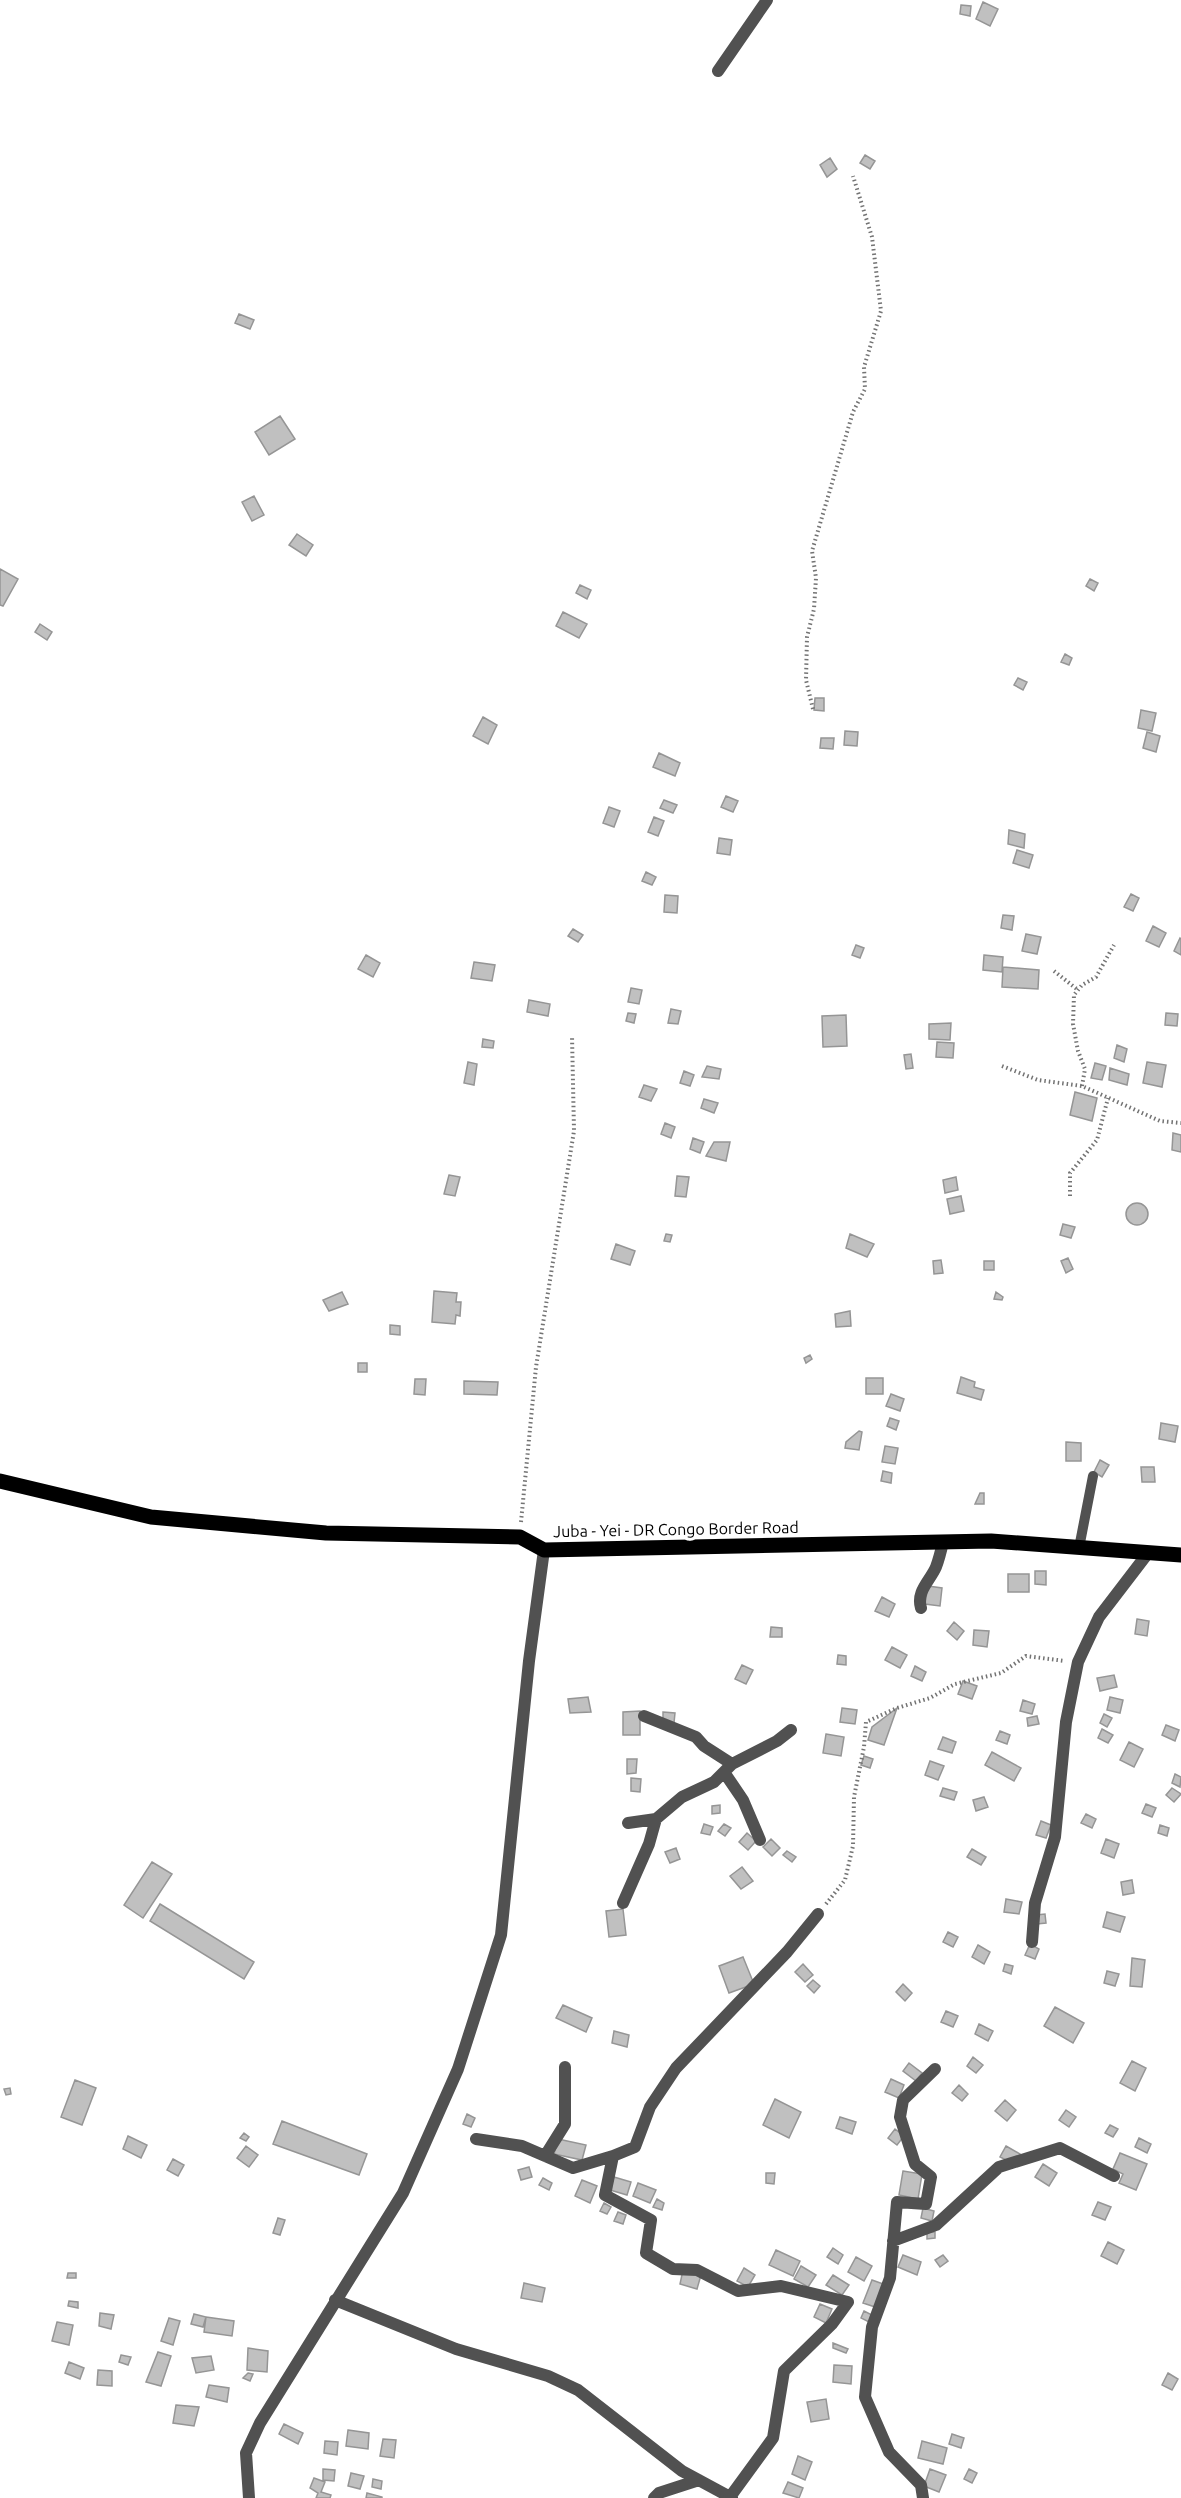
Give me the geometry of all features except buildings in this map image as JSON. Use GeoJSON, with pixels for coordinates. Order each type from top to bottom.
{"type":"FeatureCollection","features":[{"type":"Feature","properties":{"kind":"main road","name":"Juba - Yei - DR Congo Border Road"},"geometry":{"type":"LineString","coordinates":[[0,1481],[152,1517],[326,1533],[520,1537],[544,1550],[991,1541],[1181,1555]]}},
{"type":"Feature","properties":{"kind":"street"},"geometry":{"type":"LineString","coordinates":[[718,71],[767,0]]}},
{"type":"Feature","properties":{"kind":"street"},"geometry":{"type":"LineString","coordinates":[[921,1608],[919,1600],[922,1590],[936,1566],[943,1542]]}},
{"type":"Feature","properties":{"kind":"street"},"geometry":{"type":"LineString","coordinates":[[249,2498],[246,2453],[260,2423],[403,2193],[458,2069],[501,1935],[529,1660],[544,1550]]}},
{"type":"Feature","properties":{"kind":"street"},"geometry":{"type":"LineString","coordinates":[[1032,1942],[1035,1903],[1055,1837],[1066,1722],[1078,1662],[1099,1617],[1148,1553]]}},
{"type":"Feature","properties":{"kind":"street"},"geometry":{"type":"LineString","coordinates":[[644,1716],[696,1737],[728,1768],[760,1839]]}},
{"type":"Feature","properties":{"kind":"street"},"geometry":{"type":"LineString","coordinates":[[628,1823],[656,1819],[682,1797],[714,1782],[728,1768],[777,1741],[791,1730]]}},
{"type":"Feature","properties":{"kind":"street"},"geometry":{"type":"LineString","coordinates":[[623,1903],[649,1844],[656,1819]]}},
{"type":"Feature","properties":{"kind":"street"},"geometry":{"type":"LineString","coordinates":[[476,2139],[522,2146],[573,2168],[635,2147],[650,2107],[676,2068],[788,1952],[818,1914]]}},
{"type":"Feature","properties":{"kind":"street"},"geometry":{"type":"LineString","coordinates":[[545,2156],[566,2124],[565,2067]]}},
{"type":"Feature","properties":{"kind":"street"},"geometry":{"type":"LineString","coordinates":[[923,2498],[921,2485],[890,2452],[865,2397],[872,2327],[890,2278],[897,2202],[926,2204],[931,2176],[915,2164],[900,2117],[903,2100],[935,2069]]}},
{"type":"Feature","properties":{"kind":"street"},"geometry":{"type":"LineString","coordinates":[[893,2241],[936,2225],[999,2167],[1060,2148],[1113,2176]]}},
{"type":"Feature","properties":{"kind":"street"},"geometry":{"type":"LineString","coordinates":[[335,2300],[456,2349],[497,2359],[548,2376],[578,2390],[682,2471],[731,2498],[773,2438],[784,2371],[832,2324],[848,2302],[781,2286],[738,2291],[697,2270],[673,2268],[645,2253],[651,2220],[605,2195],[613,2156]]}},
{"type":"Feature","properties":{"kind":"street"},"geometry":{"type":"LineString","coordinates":[[654,2498],[659,2493],[699,2480]]}},
{"type":"Feature","properties":{"kind":"lane"},"geometry":{"type":"LineString","coordinates":[[1079,1548],[1093,1476]]}},
{"type":"Feature","properties":{"kind":"path"},"geometry":{"type":"LineString","coordinates":[[813,709],[806,680],[807,637],[814,609],[816,578],[812,550],[853,412],[865,389],[864,367],[881,311],[872,237],[853,176]]}},
{"type":"Feature","properties":{"kind":"path"},"geometry":{"type":"LineString","coordinates":[[1082,1086],[1085,1069],[1072,1024],[1074,995],[1096,977],[1114,945]]}},
{"type":"Feature","properties":{"kind":"path"},"geometry":{"type":"LineString","coordinates":[[1054,971],[1078,990]]}},
{"type":"Feature","properties":{"kind":"path"},"geometry":{"type":"LineString","coordinates":[[520,1537],[536,1367],[574,1131],[572,1036]]}},
{"type":"Feature","properties":{"kind":"path"},"geometry":{"type":"LineString","coordinates":[[1002,1066],[1038,1080],[1082,1086],[1160,1121],[1181,1123]]}},
{"type":"Feature","properties":{"kind":"path"},"geometry":{"type":"LineString","coordinates":[[1070,1196],[1070,1173],[1097,1140],[1108,1098]]}},
{"type":"Feature","properties":{"kind":"path"},"geometry":{"type":"LineString","coordinates":[[818,1914],[844,1880],[848,1869],[853,1846],[854,1797],[867,1722],[897,1708],[930,1698],[955,1684],[1000,1673],[1026,1656],[1078,1662]]}}]}
